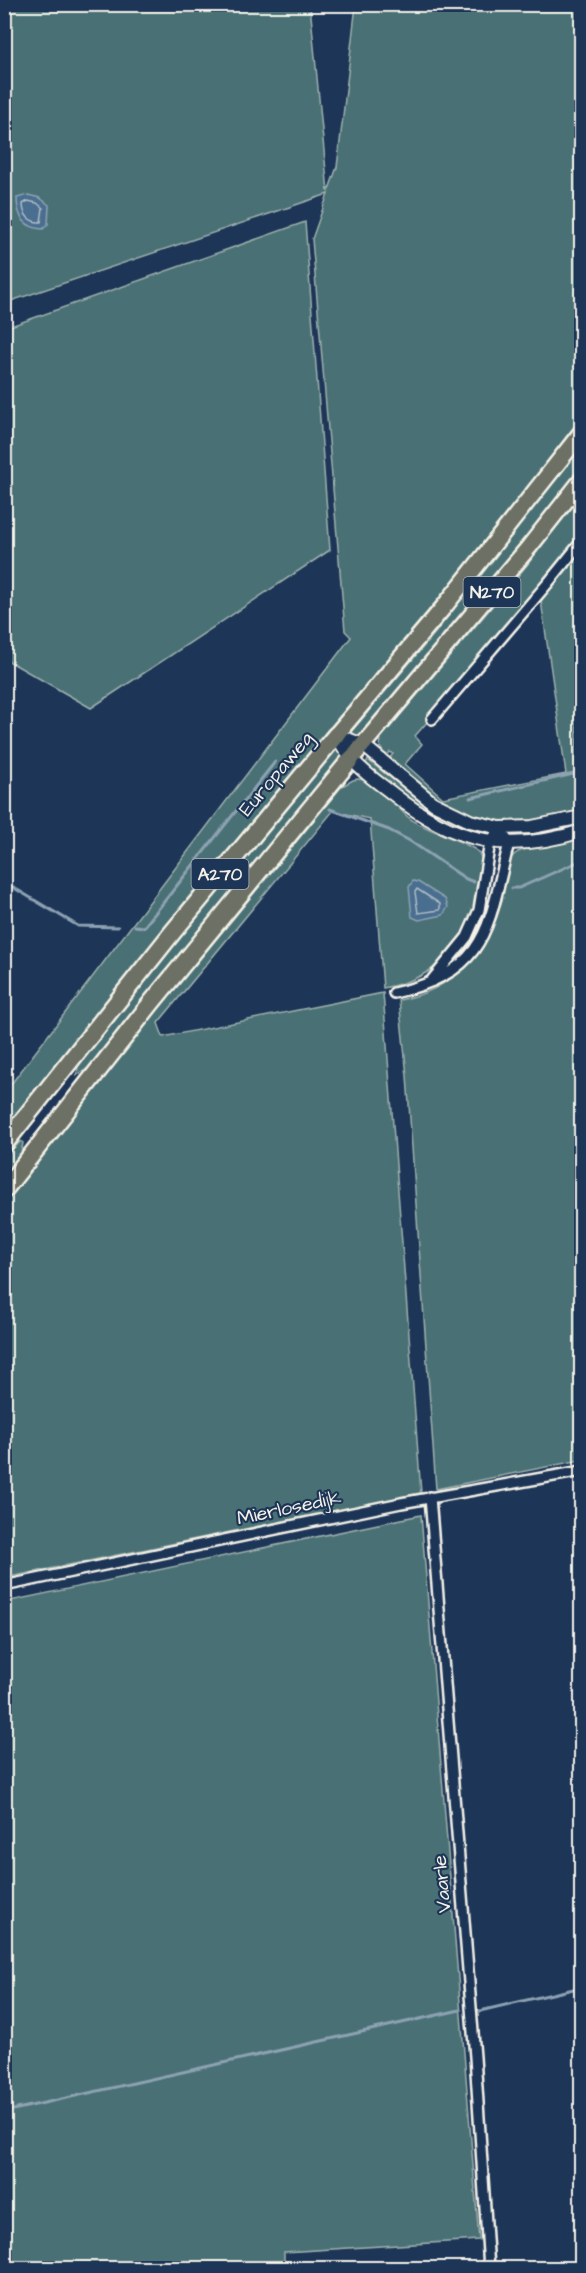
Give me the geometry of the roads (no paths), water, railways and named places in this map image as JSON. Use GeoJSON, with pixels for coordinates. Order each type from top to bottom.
{"type":"FeatureCollection","features":[{"type":"Feature","properties":{"kind":"highway","name":"Europaweg"},"geometry":{"type":"LineString","coordinates":[[4,1144],[172,933],[443,608],[582,432]]}},
{"type":"Feature","properties":{"kind":"highway","name":"N270"},"geometry":{"type":"LineString","coordinates":[[351,759],[529,547],[582,480]]}},
{"type":"Feature","properties":{"kind":"highway","name":"A270"},"geometry":{"type":"LineString","coordinates":[[4,1190],[152,1002],[351,759]]}},
{"type":"Feature","properties":{"kind":"street"},"geometry":{"type":"LineString","coordinates":[[432,719],[582,541]]}},
{"type":"Feature","properties":{"kind":"street"},"geometry":{"type":"LineString","coordinates":[[336,735],[363,745],[434,803],[470,821],[500,828],[532,827],[582,817]]}},
{"type":"Feature","properties":{"kind":"street"},"geometry":{"type":"LineString","coordinates":[[336,735],[351,759],[416,812],[440,826],[490,842],[509,843],[560,838],[582,831]]}},
{"type":"Feature","properties":{"kind":"street"},"geometry":{"type":"LineString","coordinates":[[431,981],[467,937],[479,910],[490,842],[500,828]]}},
{"type":"Feature","properties":{"kind":"street"},"geometry":{"type":"LineString","coordinates":[[394,993],[452,972],[478,946],[489,920],[509,843],[500,828]]}},
{"type":"Feature","properties":{"kind":"street","name":"Mierlosedijk"},"geometry":{"type":"LineString","coordinates":[[4,1586],[430,1497],[582,1471]]}},
{"type":"Feature","properties":{"kind":"street","name":"Vaarle"},"geometry":{"type":"LineString","coordinates":[[430,1497],[475,2057],[489,2268]]}},
{"type":"Feature","properties":{"kind":"water"},"geometry":{"type":"Polygon","coordinates":[[[28,195],[40,198],[49,205],[48,224],[43,229],[26,223],[20,215],[17,198],[28,195]]]}},
{"type":"Feature","properties":{"kind":"water"},"geometry":{"type":"Polygon","coordinates":[[[413,881],[445,899],[448,907],[443,915],[419,920],[412,917],[409,887],[413,881]]]}},
{"type":"Feature","properties":{"kind":"waterway"},"geometry":{"type":"LineString","coordinates":[[135,926],[144,927],[275,762]]}},
{"type":"Feature","properties":{"kind":"waterway"},"geometry":{"type":"LineString","coordinates":[[470,798],[578,773]]}},
{"type":"Feature","properties":{"kind":"waterway"},"geometry":{"type":"LineString","coordinates":[[330,809],[389,830],[474,882]]}},
{"type":"Feature","properties":{"kind":"waterway"},"geometry":{"type":"LineString","coordinates":[[512,888],[519,888],[582,860]]}},
{"type":"Feature","properties":{"kind":"waterway"},"geometry":{"type":"LineString","coordinates":[[4,882],[78,926],[118,927]]}},
{"type":"Feature","properties":{"kind":"waterway"},"geometry":{"type":"LineString","coordinates":[[480,2011],[582,1987]]}},
{"type":"Feature","properties":{"kind":"waterway"},"geometry":{"type":"LineString","coordinates":[[4,2112],[460,2010]]}}]}
